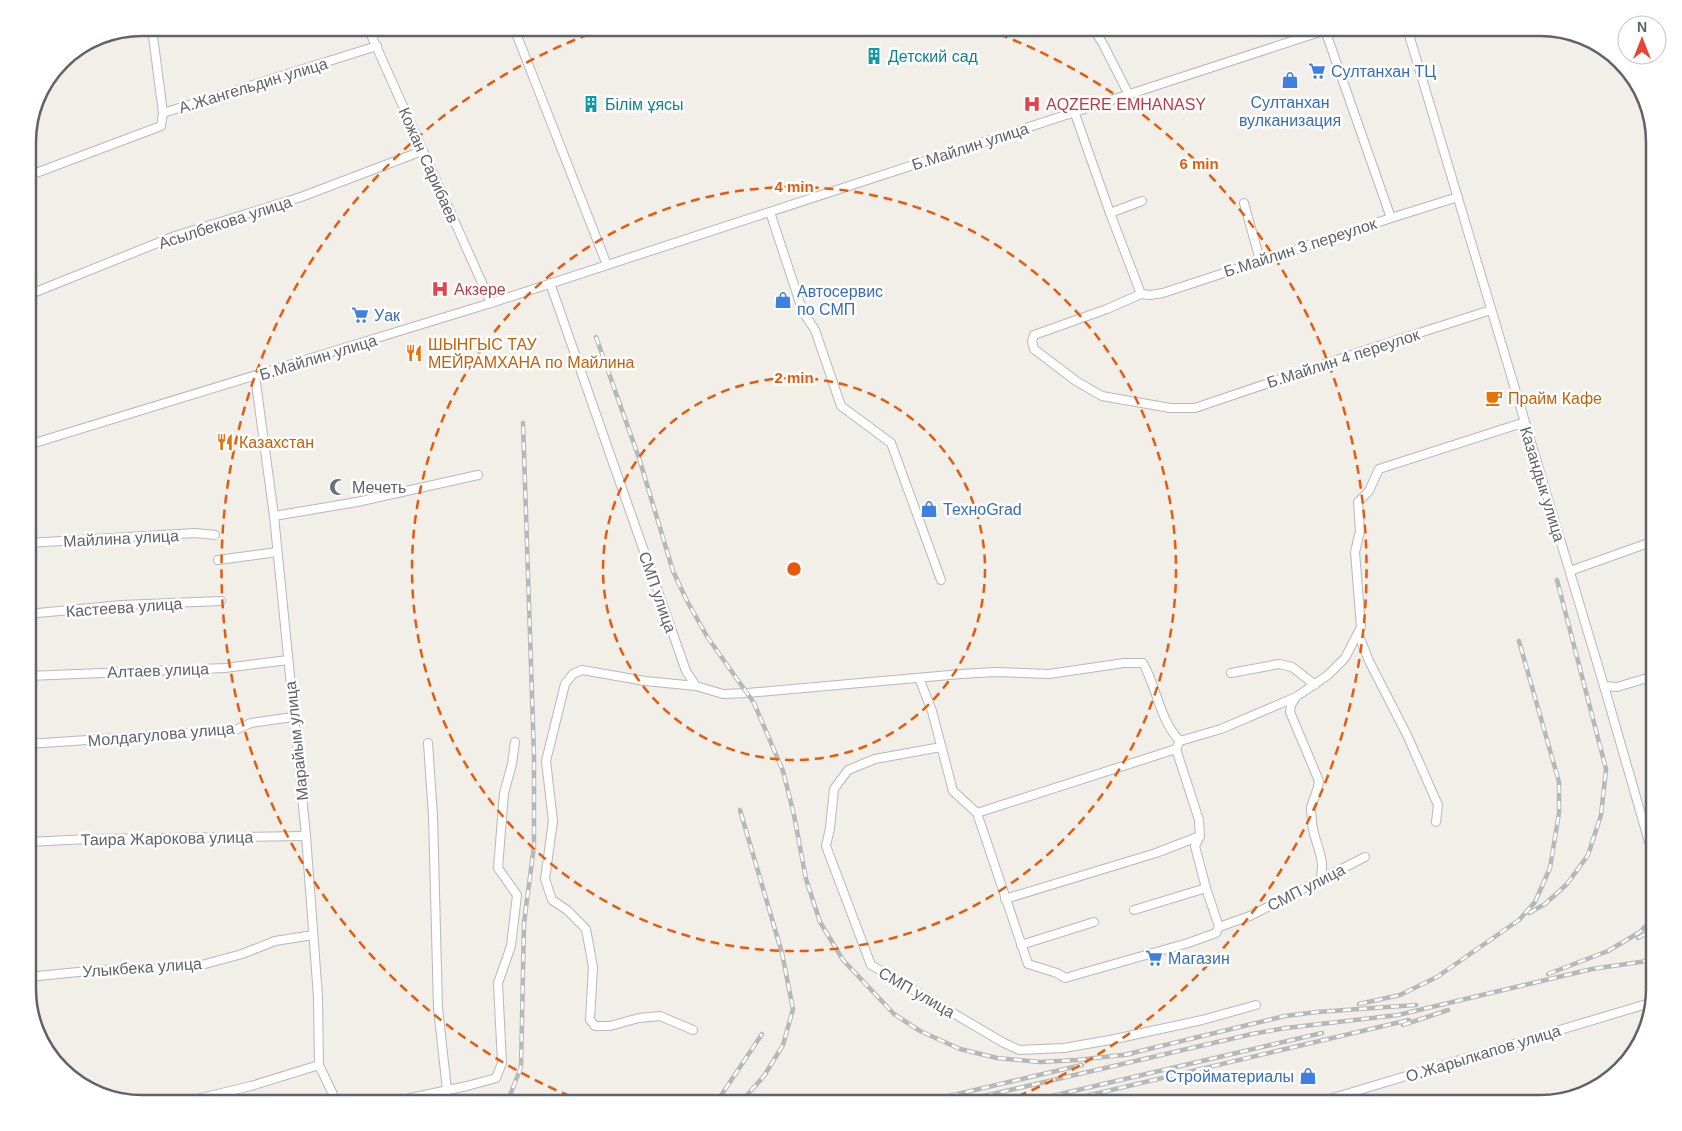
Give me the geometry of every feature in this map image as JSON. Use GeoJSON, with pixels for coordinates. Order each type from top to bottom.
{"type":"FeatureCollection","features":[{"type":"Feature","properties":{"kind":"street"},"geometry":{"type":"LineString","coordinates":[[153,36],[164,113]]}},
{"type":"Feature","properties":{"kind":"street","name":"Кожан Сарибаев"},"geometry":{"type":"LineString","coordinates":[[372,36],[491,303]]}},
{"type":"Feature","properties":{"kind":"street"},"geometry":{"type":"LineString","coordinates":[[517,36],[607,265]]}},
{"type":"Feature","properties":{"kind":"street"},"geometry":{"type":"LineString","coordinates":[[1098,36],[1130,95]]}},
{"type":"Feature","properties":{"kind":"street","name":"Б.Майлин улица"},"geometry":{"type":"LineString","coordinates":[[36,444],[491,303],[1308,36]]}},
{"type":"Feature","properties":{"kind":"street"},"geometry":{"type":"LineString","coordinates":[[1331,36],[1390,218]]}},
{"type":"Feature","properties":{"kind":"street","name":"Казандык улица"},"geometry":{"type":"LineString","coordinates":[[1409,36],[1646,832]]}},
{"type":"Feature","properties":{"kind":"street","name":"А.Жангельдин улица"},"geometry":{"type":"LineString","coordinates":[[36,173],[162,126],[164,113],[377,46]]}},
{"type":"Feature","properties":{"kind":"street"},"geometry":{"type":"LineString","coordinates":[[1074,111],[1141,294]]}},
{"type":"Feature","properties":{"kind":"street","name":"Асылбекова улица"},"geometry":{"type":"LineString","coordinates":[[36,292],[174,236],[301,197],[422,150]]}},
{"type":"Feature","properties":{"kind":"street","name":"Б.Майлин 3 переулок"},"geometry":{"type":"LineString","coordinates":[[1195,408],[1170,408],[1102,396],[1076,381],[1034,349],[1032,341],[1034,336],[1141,294],[1163,293],[1390,218],[1458,198]]}},
{"type":"Feature","properties":{"kind":"street"},"geometry":{"type":"LineString","coordinates":[[1110,213],[1142,201]]}},
{"type":"Feature","properties":{"kind":"street"},"geometry":{"type":"LineString","coordinates":[[1244,203],[1260,260]]}},
{"type":"Feature","properties":{"kind":"street"},"geometry":{"type":"LineString","coordinates":[[770,212],[803,312],[815,330],[841,406],[891,443],[941,580]]}},
{"type":"Feature","properties":{"kind":"street","name":"СМП улица"},"geometry":{"type":"LineString","coordinates":[[550,284],[686,671],[696,686]]}},
{"type":"Feature","properties":{"kind":"street","name":"Б.Майлин 4 переулок"},"geometry":{"type":"LineString","coordinates":[[1195,408],[1491,310]]}},
{"type":"Feature","properties":{"kind":"street","name":"Марайым улица"},"geometry":{"type":"LineString","coordinates":[[255,376],[274,516],[306,836],[318,997],[319,1065],[333,1095]]}},
{"type":"Feature","properties":{"kind":"street"},"geometry":{"type":"LineString","coordinates":[[1436,822],[1438,804],[1408,735],[1369,661],[1359,630],[1355,552],[1360,531],[1358,502],[1369,491],[1379,468],[1525,422]]}},
{"type":"Feature","properties":{"kind":"street"},"geometry":{"type":"LineString","coordinates":[[274,516],[357,502],[478,475]]}},
{"type":"Feature","properties":{"kind":"street","name":"Майлина улица"},"geometry":{"type":"LineString","coordinates":[[36,543],[196,534],[215,535]]}},
{"type":"Feature","properties":{"kind":"street"},"geometry":{"type":"LineString","coordinates":[[1570,571],[1646,544]]}},
{"type":"Feature","properties":{"kind":"street"},"geometry":{"type":"LineString","coordinates":[[218,560],[277,552]]}},
{"type":"Feature","properties":{"kind":"street","name":"Кастеева улица"},"geometry":{"type":"LineString","coordinates":[[36,613],[121,605],[220,601]]}},
{"type":"Feature","properties":{"kind":"street"},"geometry":{"type":"LineString","coordinates":[[1219,927],[1195,846],[1200,836],[1199,820],[1176,749],[1180,741],[1221,729],[1296,697],[1315,685],[1345,658],[1359,630]]}},
{"type":"Feature","properties":{"kind":"street","name":"Алтаев улица"},"geometry":{"type":"LineString","coordinates":[[36,676],[225,668],[288,660]]}},
{"type":"Feature","properties":{"kind":"street"},"geometry":{"type":"LineString","coordinates":[[693,1030],[660,1016],[639,1018],[610,1026],[595,1026],[590,1020],[593,966],[586,929],[567,910],[552,900],[545,879],[553,821],[546,762],[565,684],[573,674],[582,670],[645,681],[696,686],[723,694],[994,672],[1048,674],[1124,663],[1143,663],[1162,711],[1174,735],[1180,741]]}},
{"type":"Feature","properties":{"kind":"street"},"geometry":{"type":"LineString","coordinates":[[1231,673],[1279,664],[1292,667],[1315,685]]}},
{"type":"Feature","properties":{"kind":"street"},"geometry":{"type":"LineString","coordinates":[[919,678],[932,711],[953,791],[977,813],[1176,749]]}},
{"type":"Feature","properties":{"kind":"street"},"geometry":{"type":"LineString","coordinates":[[1604,686],[1617,687],[1646,678]]}},
{"type":"Feature","properties":{"kind":"street"},"geometry":{"type":"LineString","coordinates":[[1296,697],[1291,705],[1290,712],[1318,781],[1318,790],[1312,808],[1312,826],[1322,858],[1322,875],[1320,880]]}},
{"type":"Feature","properties":{"kind":"street","name":"Молдагулова улица"},"geometry":{"type":"LineString","coordinates":[[36,743],[235,730],[251,723],[293,718]]}},
{"type":"Feature","properties":{"kind":"street"},"geometry":{"type":"LineString","coordinates":[[428,742],[433,816],[438,1008],[447,1090]]}},
{"type":"Feature","properties":{"kind":"street"},"geometry":{"type":"LineString","coordinates":[[426,1095],[496,1078],[502,1064],[498,983],[511,946],[517,895],[498,868],[504,793],[512,764],[515,742]]}},
{"type":"Feature","properties":{"kind":"street","name":"СМП улица"},"geometry":{"type":"LineString","coordinates":[[941,747],[875,759],[848,770],[834,789],[826,846],[871,965],[1019,1050],[1064,1048],[1110,1040],[1202,1020],[1256,1005]]}},
{"type":"Feature","properties":{"kind":"street","name":"СМП улица"},"geometry":{"type":"LineString","coordinates":[[977,813],[1004,899],[1028,964],[1057,973],[1065,978],[1188,943],[1216,933],[1219,927],[1250,916],[1366,856]]}},
{"type":"Feature","properties":{"kind":"street","name":"Таира Жарокова улица"},"geometry":{"type":"LineString","coordinates":[[36,842],[88,839],[306,836]]}},
{"type":"Feature","properties":{"kind":"street"},"geometry":{"type":"LineString","coordinates":[[1004,899],[1156,853],[1200,836]]}},
{"type":"Feature","properties":{"kind":"street"},"geometry":{"type":"LineString","coordinates":[[1134,910],[1206,888]]}},
{"type":"Feature","properties":{"kind":"street"},"geometry":{"type":"LineString","coordinates":[[1021,945],[1094,922]]}},
{"type":"Feature","properties":{"kind":"street","name":"Улыкбека улица"},"geometry":{"type":"LineString","coordinates":[[36,976],[98,970],[194,967],[242,954],[275,942],[314,935]]}},
{"type":"Feature","properties":{"kind":"street","name":"О.Жарылкапов улица"},"geometry":{"type":"LineString","coordinates":[[1346,1095],[1645,1005]]}},
{"type":"Feature","properties":{"kind":"street"},"geometry":{"type":"LineString","coordinates":[[215,1095],[319,1065]]}},
{"type":"Feature","properties":{"kind":"railway"},"geometry":{"type":"LineString","coordinates":[[596,337],[639,458],[673,571],[708,638],[754,703],[783,771],[794,815],[806,879],[820,922],[843,960],[894,1014],[920,1031],[960,1049],[997,1058],[1040,1062],[1131,1054]]}},
{"type":"Feature","properties":{"kind":"railway"},"geometry":{"type":"LineString","coordinates":[[510,1095],[521,1067],[524,923],[534,846],[534,756],[523,423]]}},
{"type":"Feature","properties":{"kind":"railway"},"geometry":{"type":"LineString","coordinates":[[1529,913],[1545,904],[1567,884],[1588,855],[1601,815],[1606,769],[1557,580]]}},
{"type":"Feature","properties":{"kind":"railway"},"geometry":{"type":"LineString","coordinates":[[1359,1004],[1400,995],[1437,977],[1519,920],[1535,902],[1550,868],[1559,813],[1559,782],[1519,641]]}},
{"type":"Feature","properties":{"kind":"railway"},"geometry":{"type":"LineString","coordinates":[[740,810],[782,953],[793,1009],[783,1045],[764,1076],[747,1095]]}},
{"type":"Feature","properties":{"kind":"railway"},"geometry":{"type":"LineString","coordinates":[[1548,974],[1608,951],[1640,932],[1646,926]]}},
{"type":"Feature","properties":{"kind":"railway"},"geometry":{"type":"LineString","coordinates":[[1638,938],[1646,934]]}},
{"type":"Feature","properties":{"kind":"railway"},"geometry":{"type":"LineString","coordinates":[[989,1095],[1252,1034],[1286,1028],[1398,1015],[1592,969],[1646,961]]}},
{"type":"Feature","properties":{"kind":"railway"},"geometry":{"type":"LineString","coordinates":[[1124,1055],[1285,1016],[1416,1005]]}},
{"type":"Feature","properties":{"kind":"railway"},"geometry":{"type":"LineString","coordinates":[[1403,1025],[1448,1010]]}},
{"type":"Feature","properties":{"kind":"railway"},"geometry":{"type":"LineString","coordinates":[[1090,1095],[1409,1020]]}},
{"type":"Feature","properties":{"kind":"railway"},"geometry":{"type":"LineString","coordinates":[[1056,1095],[1322,1033]]}},
{"type":"Feature","properties":{"kind":"railway"},"geometry":{"type":"LineString","coordinates":[[721,1095],[762,1034]]}},
{"type":"Feature","properties":{"kind":"railway"},"geometry":{"type":"LineString","coordinates":[[953,1095],[1082,1065]]}},
{"type":"Feature","properties":{"kind":"place","name":"Детский сад"},"geometry":{"type":"Point","coordinates":[874,56]}},
{"type":"Feature","properties":{"kind":"place","name":"Султанхан ТЦ"},"geometry":{"type":"Point","coordinates":[1317,71]}},
{"type":"Feature","properties":{"kind":"place","name":"Султанхан вулканизация"},"geometry":{"type":"Point","coordinates":[1290,80]}},
{"type":"Feature","properties":{"kind":"place","name":"Білім ұясы"},"geometry":{"type":"Point","coordinates":[591,104]}},
{"type":"Feature","properties":{"kind":"place","name":"AQZERE EMHANASY"},"geometry":{"type":"Point","coordinates":[1032,104]}},
{"type":"Feature","properties":{"kind":"place","name":"Акзере"},"geometry":{"type":"Point","coordinates":[440,289]}},
{"type":"Feature","properties":{"kind":"place","name":"Автосервис по СМП"},"geometry":{"type":"Point","coordinates":[783,300]}},
{"type":"Feature","properties":{"kind":"place","name":"Уак"},"geometry":{"type":"Point","coordinates":[360,315]}},
{"type":"Feature","properties":{"kind":"place","name":"ШЫНГЫС ТАУ МЕЙРАМХАНА по Майлина"},"geometry":{"type":"Point","coordinates":[414,353]}},
{"type":"Feature","properties":{"kind":"place","name":"Прайм Кафе"},"geometry":{"type":"Point","coordinates":[1494,398]}},
{"type":"Feature","properties":{"kind":"place","name":"Казахстан"},"geometry":{"type":"Point","coordinates":[225,442]}},
{"type":"Feature","properties":{"kind":"place","name":"Мечеть"},"geometry":{"type":"Point","coordinates":[338,487]}},
{"type":"Feature","properties":{"kind":"place","name":"ТехноGrad"},"geometry":{"type":"Point","coordinates":[929,509]}},
{"type":"Feature","properties":{"kind":"place","name":"Магазин"},"geometry":{"type":"Point","coordinates":[1154,958]}},
{"type":"Feature","properties":{"kind":"place","name":"Стройматериалы"},"geometry":{"type":"Point","coordinates":[1308,1076]}}]}
